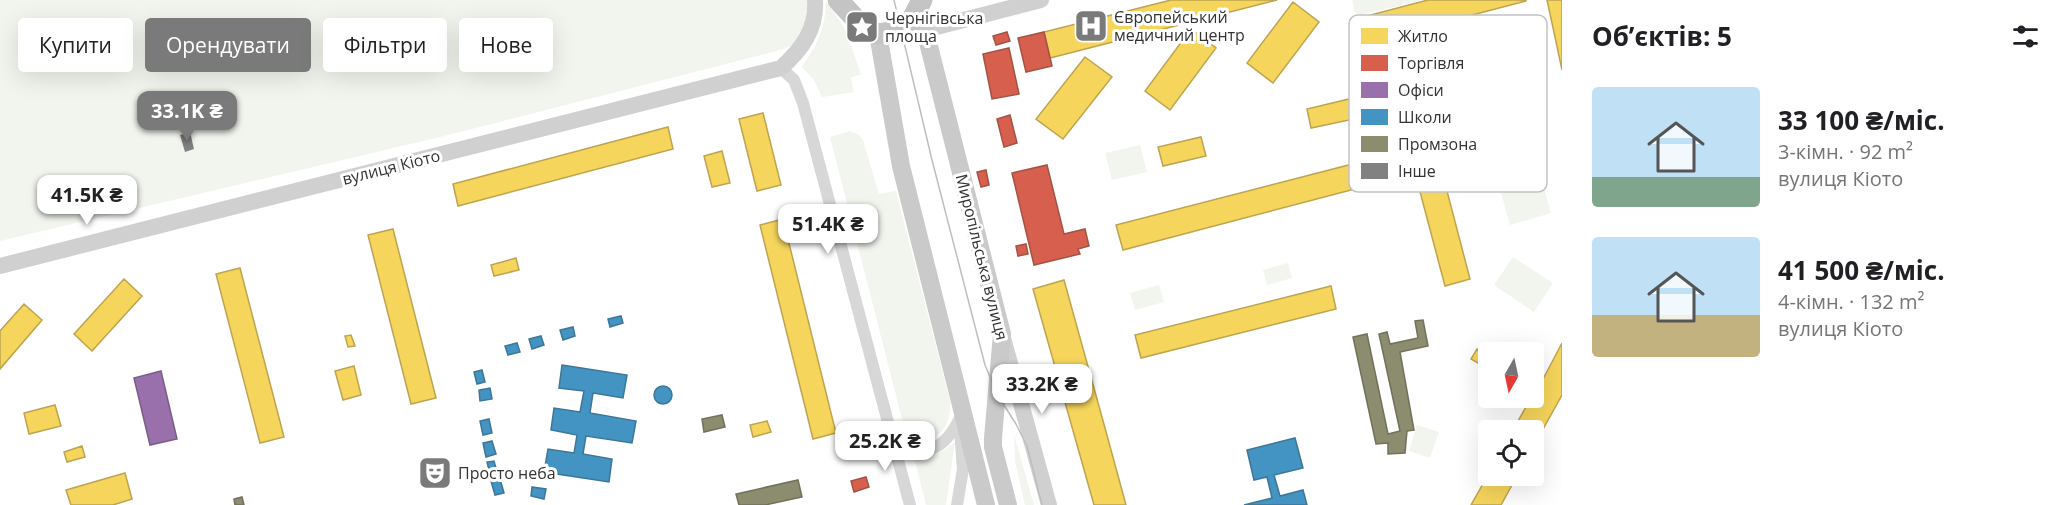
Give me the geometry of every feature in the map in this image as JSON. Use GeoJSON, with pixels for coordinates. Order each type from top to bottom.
{"type":"FeatureCollection","features":[{"type":"Feature","properties":{"kind":"highway"},"geometry":{"type":"LineString","coordinates":[[838,0],[864,28],[878,34],[909,26],[921,4]]}},
{"type":"Feature","properties":{"kind":"main road","name":"Миропільська вулиця"},"geometry":{"type":"LineString","coordinates":[[921,4],[925,30],[1002,334]]}},
{"type":"Feature","properties":{"kind":"main road"},"geometry":{"type":"LineString","coordinates":[[878,34],[901,166],[960,425],[986,505]]}},
{"type":"Feature","properties":{"kind":"main road"},"geometry":{"type":"LineString","coordinates":[[1002,334],[993,447],[1008,505]]}},
{"type":"Feature","properties":{"kind":"main road"},"geometry":{"type":"LineString","coordinates":[[960,425],[979,426],[986,429],[993,438]]}},
{"type":"Feature","properties":{"kind":"street"},"geometry":{"type":"LineString","coordinates":[[815,0],[814,20],[808,38],[797,53],[781,68],[794,80],[803,103],[909,505]]}},
{"type":"Feature","properties":{"kind":"street"},"geometry":{"type":"LineString","coordinates":[[925,30],[1041,0]]}},
{"type":"Feature","properties":{"kind":"street","name":"вулиця Кіото"},"geometry":{"type":"LineString","coordinates":[[0,267],[781,68]]}},
{"type":"Feature","properties":{"kind":"street","name":"Миропільська вулиця"},"geometry":{"type":"LineString","coordinates":[[1002,334],[1049,505]]}},
{"type":"Feature","properties":{"kind":"street"},"geometry":{"type":"LineString","coordinates":[[889,432],[904,444],[917,450],[931,449],[944,442],[960,425]]}},
{"type":"Feature","properties":{"kind":"street"},"geometry":{"type":"LineString","coordinates":[[957,505],[963,469],[960,425]]}},
{"type":"Feature","properties":{"kind":"shaded area"},"geometry":{"type":"Polygon","coordinates":[[[0,0],[807,0],[802,34],[794,44],[781,50],[444,136],[0,241],[0,0]]]}},
{"type":"Feature","properties":{"kind":"shaded area"},"geometry":{"type":"Polygon","coordinates":[[[1352,0],[1423,0],[1360,15],[1356,15],[1352,0]]]}},
{"type":"Feature","properties":{"kind":"shaded area"},"geometry":{"type":"Polygon","coordinates":[[[826,1],[845,29],[861,74],[851,78],[854,92],[822,97],[814,80],[802,67],[820,36],[826,1]]]}},
{"type":"Feature","properties":{"kind":"shaded area"},"geometry":{"type":"Polygon","coordinates":[[[850,131],[859,135],[863,140],[879,194],[896,191],[950,401],[948,421],[937,435],[923,436],[912,433],[902,419],[830,137],[850,131]]]}},
{"type":"Feature","properties":{"kind":"shaded area"},"geometry":{"type":"Polygon","coordinates":[[[1140,145],[1147,172],[1112,180],[1105,153],[1140,145]]]}},
{"type":"Feature","properties":{"kind":"shaded area"},"geometry":{"type":"Polygon","coordinates":[[[1545,192],[1551,213],[1510,225],[1501,193],[1545,192]]]}},
{"type":"Feature","properties":{"kind":"shaded area"},"geometry":{"type":"Polygon","coordinates":[[[1513,257],[1553,283],[1534,312],[1494,285],[1513,257]]]}},
{"type":"Feature","properties":{"kind":"shaded area"},"geometry":{"type":"Polygon","coordinates":[[[1288,263],[1292,278],[1267,285],[1263,270],[1288,263]]]}},
{"type":"Feature","properties":{"kind":"shaded area"},"geometry":{"type":"Polygon","coordinates":[[[1159,285],[1164,302],[1135,310],[1130,293],[1159,285]]]}},
{"type":"Feature","properties":{"kind":"shaded area"},"geometry":{"type":"Polygon","coordinates":[[[1417,425],[1439,432],[1430,458],[1409,451],[1417,425]]]}},
{"type":"Feature","properties":{"kind":"shaded area"},"geometry":{"type":"Polygon","coordinates":[[[1014,434],[1034,505],[1025,505],[1015,461],[1014,434]]]}},
{"type":"Feature","properties":{"kind":"shaded area"},"geometry":{"type":"Polygon","coordinates":[[[955,442],[946,505],[926,505],[913,454],[936,454],[955,442]]]}},
{"type":"Feature","properties":{"kind":"building: Житло"},"geometry":{"type":"Polygon","coordinates":[[[1171,0],[1277,0],[1050,58],[1044,32],[1171,0]]]}},
{"type":"Feature","properties":{"kind":"building: Житло"},"geometry":{"type":"Polygon","coordinates":[[[1428,0],[1526,0],[1472,15],[1370,15],[1428,0]]]}},
{"type":"Feature","properties":{"kind":"building: Житло"},"geometry":{"type":"Polygon","coordinates":[[[1547,0],[1562,0],[1562,70],[1555,37],[1547,0]]]}},
{"type":"Feature","properties":{"kind":"building: Житло"},"geometry":{"type":"Polygon","coordinates":[[[1293,2],[1319,22],[1273,83],[1247,63],[1293,2]]]}},
{"type":"Feature","properties":{"kind":"building: Житло"},"geometry":{"type":"Polygon","coordinates":[[[1191,29],[1216,48],[1170,110],[1145,91],[1191,29]]]}},
{"type":"Feature","properties":{"kind":"building: Житло"},"geometry":{"type":"Polygon","coordinates":[[[1085,57],[1112,77],[1063,139],[1036,119],[1085,57]]]}},
{"type":"Feature","properties":{"kind":"building: Житло"},"geometry":{"type":"Polygon","coordinates":[[[1349,99],[1349,120],[1311,128],[1307,109],[1349,99]]]}},
{"type":"Feature","properties":{"kind":"building: Житло"},"geometry":{"type":"Polygon","coordinates":[[[763,113],[781,185],[757,191],[739,119],[763,113]]]}},
{"type":"Feature","properties":{"kind":"building: Житло"},"geometry":{"type":"Polygon","coordinates":[[[668,127],[673,149],[458,206],[453,184],[668,127]]]}},
{"type":"Feature","properties":{"kind":"building: Житло"},"geometry":{"type":"Polygon","coordinates":[[[1201,137],[1206,156],[1163,166],[1158,147],[1201,137]]]}},
{"type":"Feature","properties":{"kind":"building: Житло"},"geometry":{"type":"Polygon","coordinates":[[[722,151],[730,183],[712,187],[704,156],[722,151]]]}},
{"type":"Feature","properties":{"kind":"building: Житло"},"geometry":{"type":"Polygon","coordinates":[[[1349,165],[1349,191],[1123,250],[1116,225],[1349,165]]]}},
{"type":"Feature","properties":{"kind":"building: Житло"},"geometry":{"type":"Polygon","coordinates":[[[1420,192],[1447,192],[1470,279],[1445,286],[1420,192]]]}},
{"type":"Feature","properties":{"kind":"building: Житло"},"geometry":{"type":"Polygon","coordinates":[[[783,219],[836,433],[813,439],[760,225],[783,219]]]}},
{"type":"Feature","properties":{"kind":"building: Житло"},"geometry":{"type":"Polygon","coordinates":[[[393,229],[436,398],[411,404],[368,235],[393,229]]]}},
{"type":"Feature","properties":{"kind":"building: Житло"},"geometry":{"type":"Polygon","coordinates":[[[516,258],[519,270],[494,276],[491,265],[516,258]]]}},
{"type":"Feature","properties":{"kind":"building: Житло"},"geometry":{"type":"Polygon","coordinates":[[[240,268],[284,437],[260,443],[216,274],[240,268]]]}},
{"type":"Feature","properties":{"kind":"building: Житло"},"geometry":{"type":"Polygon","coordinates":[[[124,279],[142,296],[92,351],[74,334],[124,279]]]}},
{"type":"Feature","properties":{"kind":"building: Житло"},"geometry":{"type":"Polygon","coordinates":[[[1064,280],[1126,505],[1094,505],[1033,289],[1064,280]]]}},
{"type":"Feature","properties":{"kind":"building: Житло"},"geometry":{"type":"Polygon","coordinates":[[[1331,286],[1336,309],[1141,358],[1135,335],[1331,286]]]}},
{"type":"Feature","properties":{"kind":"building: Житло"},"geometry":{"type":"Polygon","coordinates":[[[24,304],[42,320],[0,369],[0,331],[24,304]]]}},
{"type":"Feature","properties":{"kind":"building: Житло"},"geometry":{"type":"Polygon","coordinates":[[[351,335],[355,346],[348,347],[345,336],[351,335]]]}},
{"type":"Feature","properties":{"kind":"building: Житло"},"geometry":{"type":"Polygon","coordinates":[[[1562,343],[1562,395],[1544,427],[1544,420],[1519,420],[1525,408],[1544,408],[1544,377],[1562,343]]]}},
{"type":"Feature","properties":{"kind":"building: Житло"},"geometry":{"type":"Polygon","coordinates":[[[1477,349],[1478,350],[1478,363],[1471,359],[1477,349]]]}},
{"type":"Feature","properties":{"kind":"building: Житло"},"geometry":{"type":"Polygon","coordinates":[[[354,366],[361,395],[343,400],[335,371],[354,366]]]}},
{"type":"Feature","properties":{"kind":"building: Житло"},"geometry":{"type":"Polygon","coordinates":[[[55,405],[61,426],[29,434],[24,413],[55,405]]]}},
{"type":"Feature","properties":{"kind":"building: Житло"},"geometry":{"type":"Polygon","coordinates":[[[767,421],[771,432],[753,437],[750,425],[767,421]]]}},
{"type":"Feature","properties":{"kind":"building: Житло"},"geometry":{"type":"Polygon","coordinates":[[[82,446],[85,457],[67,462],[64,452],[82,446]]]}},
{"type":"Feature","properties":{"kind":"building: Житло"},"geometry":{"type":"Polygon","coordinates":[[[125,473],[132,499],[113,505],[71,505],[66,490],[125,473]]]}},
{"type":"Feature","properties":{"kind":"building: Житло"},"geometry":{"type":"Polygon","coordinates":[[[1482,486],[1511,486],[1501,505],[1471,505],[1482,486]]]}},
{"type":"Feature","properties":{"kind":"building: Торгівля"},"geometry":{"type":"Polygon","coordinates":[[[1007,32],[1010,41],[996,45],[993,36],[1007,32]]]}},
{"type":"Feature","properties":{"kind":"building: Торгівля"},"geometry":{"type":"Polygon","coordinates":[[[1044,32],[1052,66],[1026,72],[1018,38],[1044,32]]]}},
{"type":"Feature","properties":{"kind":"building: Торгівля"},"geometry":{"type":"Polygon","coordinates":[[[1009,48],[1019,94],[992,99],[983,54],[1009,48]]]}},
{"type":"Feature","properties":{"kind":"building: Торгівля"},"geometry":{"type":"Polygon","coordinates":[[[1010,115],[1017,143],[1004,147],[997,119],[1010,115]]]}},
{"type":"Feature","properties":{"kind":"building: Торгівля"},"geometry":{"type":"Polygon","coordinates":[[[1047,165],[1064,234],[1085,229],[1089,246],[1078,249],[1080,254],[1034,265],[1012,173],[1047,165]]]}},
{"type":"Feature","properties":{"kind":"building: Торгівля"},"geometry":{"type":"Polygon","coordinates":[[[986,170],[989,185],[981,187],[977,172],[986,170]]]}},
{"type":"Feature","properties":{"kind":"building: Торгівля"},"geometry":{"type":"Polygon","coordinates":[[[1026,244],[1028,254],[1018,256],[1016,246],[1026,244]]]}},
{"type":"Feature","properties":{"kind":"building: Торгівля"},"geometry":{"type":"Polygon","coordinates":[[[866,477],[869,487],[854,492],[851,481],[866,477]]]}},
{"type":"Feature","properties":{"kind":"building: Офіси"},"geometry":{"type":"Polygon","coordinates":[[[161,371],[177,439],[150,445],[134,378],[161,371]]]}},
{"type":"Feature","properties":{"kind":"building: Школи"},"geometry":{"type":"Polygon","coordinates":[[[621,316],[623,323],[610,327],[608,319],[621,316]]]}},
{"type":"Feature","properties":{"kind":"building: Школи"},"geometry":{"type":"Polygon","coordinates":[[[573,327],[575,336],[563,340],[560,330],[573,327]]]}},
{"type":"Feature","properties":{"kind":"building: Школи"},"geometry":{"type":"Polygon","coordinates":[[[541,336],[544,345],[532,349],[529,339],[541,336]]]}},
{"type":"Feature","properties":{"kind":"building: Школи"},"geometry":{"type":"Polygon","coordinates":[[[517,343],[520,352],[508,355],[505,346],[517,343]]]}},
{"type":"Feature","properties":{"kind":"building: Школи"},"geometry":{"type":"Polygon","coordinates":[[[562,365],[627,375],[623,398],[593,393],[590,413],[636,421],[632,443],[586,436],[583,454],[612,459],[609,482],[544,472],[548,449],[574,453],[577,435],[551,430],[554,408],[580,412],[584,391],[559,388],[562,365]]]}},
{"type":"Feature","properties":{"kind":"building: Школи"},"geometry":{"type":"Polygon","coordinates":[[[482,370],[485,382],[477,384],[474,372],[482,370]]]}},
{"type":"Feature","properties":{"kind":"building: Школи"},"geometry":{"type":"Polygon","coordinates":[[[663,386],[669,389],[672,395],[669,401],[663,404],[657,401],[654,395],[657,389],[663,386]]]}},
{"type":"Feature","properties":{"kind":"building: Школи"},"geometry":{"type":"Polygon","coordinates":[[[490,388],[492,399],[480,401],[479,390],[490,388]]]}},
{"type":"Feature","properties":{"kind":"building: Школи"},"geometry":{"type":"Polygon","coordinates":[[[489,419],[492,433],[483,435],[480,421],[489,419]]]}},
{"type":"Feature","properties":{"kind":"building: Школи"},"geometry":{"type":"Polygon","coordinates":[[[1295,438],[1303,468],[1274,475],[1280,496],[1303,490],[1307,505],[1244,505],[1272,498],[1267,477],[1254,480],[1247,450],[1295,438]]]}},
{"type":"Feature","properties":{"kind":"building: Школи"},"geometry":{"type":"Polygon","coordinates":[[[492,441],[496,454],[486,457],[483,443],[492,441]]]}},
{"type":"Feature","properties":{"kind":"building: Школи"},"geometry":{"type":"Polygon","coordinates":[[[494,461],[497,472],[490,474],[487,462],[494,461]]]}},
{"type":"Feature","properties":{"kind":"building: Школи"},"geometry":{"type":"Polygon","coordinates":[[[500,479],[504,493],[495,495],[491,481],[500,479]]]}},
{"type":"Feature","properties":{"kind":"building: Школи"},"geometry":{"type":"Polygon","coordinates":[[[532,487],[546,489],[544,499],[531,496],[532,487]]]}},
{"type":"Feature","properties":{"kind":"building: Промзона"},"geometry":{"type":"Polygon","coordinates":[[[1423,320],[1428,346],[1400,352],[1414,430],[1407,431],[1405,453],[1388,454],[1388,443],[1376,444],[1353,337],[1367,334],[1388,434],[1400,431],[1379,334],[1387,332],[1390,344],[1418,338],[1415,321],[1423,320]]]}},
{"type":"Feature","properties":{"kind":"building: Промзона"},"geometry":{"type":"Polygon","coordinates":[[[722,415],[725,427],[704,432],[702,419],[722,415]]]}},
{"type":"Feature","properties":{"kind":"building: Промзона"},"geometry":{"type":"Polygon","coordinates":[[[798,480],[802,497],[765,505],[739,505],[736,494],[798,480]]]}},
{"type":"Feature","properties":{"kind":"building: Промзона"},"geometry":{"type":"Polygon","coordinates":[[[242,497],[244,505],[235,505],[234,499],[242,497]]]}},
{"type":"Feature","properties":{"kind":"building: Інше"},"geometry":{"type":"Polygon","coordinates":[[[190,132],[194,149],[185,152],[180,135],[190,132]]]}},
{"type":"Feature","properties":{"kind":"tram line"},"geometry":{"type":"LineString","coordinates":[[894,0],[932,160],[985,365],[997,394],[1027,446],[1042,505]]}},
{"type":"Feature","properties":{"kind":"place","name":"Європейський медичний центр"},"geometry":{"type":"Point","coordinates":[1091,26]}},
{"type":"Feature","properties":{"kind":"place","name":"Чернігівська площа"},"geometry":{"type":"Point","coordinates":[862,27]}},
{"type":"Feature","properties":{"kind":"place","name":"Просто неба"},"geometry":{"type":"Point","coordinates":[435,473]}}]}
